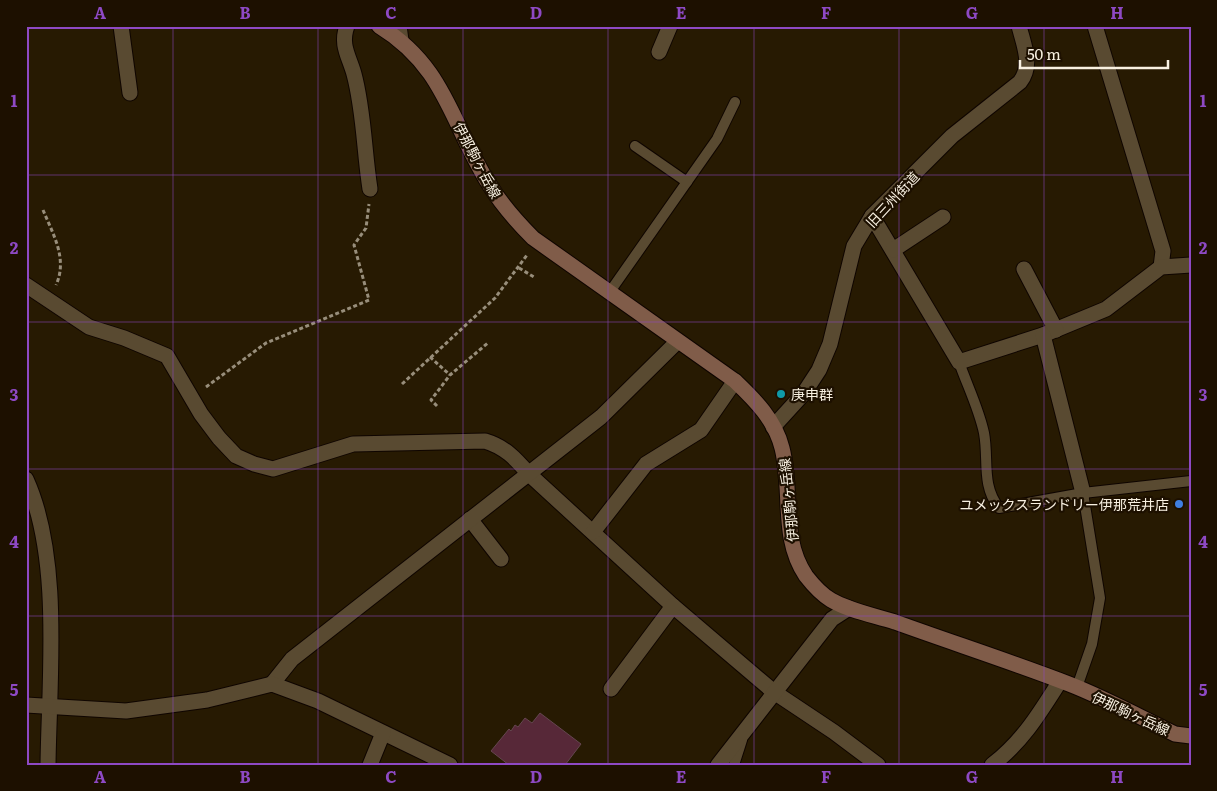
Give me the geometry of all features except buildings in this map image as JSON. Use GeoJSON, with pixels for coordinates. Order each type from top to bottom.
{"type":"FeatureCollection","features":[{"type":"Feature","properties":{"kind":"main road","name":"伊那駒ヶ岳線"},"geometry":{"type":"LineString","coordinates":[[379,26],[400,33],[436,80],[488,183],[509,213],[532,238],[677,342],[735,381],[762,408],[773,427],[785,460],[789,526],[794,550],[800,566],[816,588],[829,599],[850,608],[1077,687],[1175,734],[1191,736]]}},
{"type":"Feature","properties":{"kind":"street"},"geometry":{"type":"LineString","coordinates":[[121,26],[130,93]]}},
{"type":"Feature","properties":{"kind":"street"},"geometry":{"type":"LineString","coordinates":[[347,26],[343,36],[345,55],[354,72],[360,103],[370,189]]}},
{"type":"Feature","properties":{"kind":"street"},"geometry":{"type":"LineString","coordinates":[[659,52],[670,26]]}},
{"type":"Feature","properties":{"kind":"street","name":"旧三州街道"},"geometry":{"type":"LineString","coordinates":[[773,427],[804,393],[819,370],[830,344],[854,246],[872,216],[952,136],[1020,82],[1027,73],[1027,55],[1019,26]]}},
{"type":"Feature","properties":{"kind":"street"},"geometry":{"type":"LineString","coordinates":[[1095,26],[1163,251],[1161,267]]}},
{"type":"Feature","properties":{"kind":"street"},"geometry":{"type":"LineString","coordinates":[[872,216],[959,362],[1050,333],[1106,309],[1161,267],[1191,266]]}},
{"type":"Feature","properties":{"kind":"street"},"geometry":{"type":"LineString","coordinates":[[893,250],[944,217]]}},
{"type":"Feature","properties":{"kind":"street"},"geometry":{"type":"LineString","coordinates":[[1024,270],[1050,333],[1083,493]]}},
{"type":"Feature","properties":{"kind":"street"},"geometry":{"type":"LineString","coordinates":[[26,285],[89,327],[124,338],[168,356],[191,398],[219,438],[236,456],[254,464],[273,469],[353,444],[485,441],[499,446],[512,454],[529,474],[672,606],[774,692],[834,732],[878,765]]}},
{"type":"Feature","properties":{"kind":"street"},"geometry":{"type":"LineString","coordinates":[[272,684],[292,659],[601,416],[677,342]]}},
{"type":"Feature","properties":{"kind":"street"},"geometry":{"type":"LineString","coordinates":[[593,532],[646,464],[701,430],[735,381]]}},
{"type":"Feature","properties":{"kind":"street"},"geometry":{"type":"LineString","coordinates":[[26,479],[33,494],[41,528],[51,589],[48,765]]}},
{"type":"Feature","properties":{"kind":"street"},"geometry":{"type":"LineString","coordinates":[[470,519],[501,559]]}},
{"type":"Feature","properties":{"kind":"street"},"geometry":{"type":"LineString","coordinates":[[611,689],[672,606]]}},
{"type":"Feature","properties":{"kind":"street"},"geometry":{"type":"LineString","coordinates":[[718,765],[832,619],[850,608]]}},
{"type":"Feature","properties":{"kind":"street"},"geometry":{"type":"LineString","coordinates":[[992,765],[1013,749],[1033,724],[1060,681]]}},
{"type":"Feature","properties":{"kind":"street"},"geometry":{"type":"LineString","coordinates":[[26,705],[126,711],[207,700],[272,684],[318,701],[450,765]]}},
{"type":"Feature","properties":{"kind":"street"},"geometry":{"type":"LineString","coordinates":[[370,765],[383,733]]}},
{"type":"Feature","properties":{"kind":"lane"},"geometry":{"type":"LineString","coordinates":[[609,293],[717,139],[735,102]]}},
{"type":"Feature","properties":{"kind":"lane"},"geometry":{"type":"LineString","coordinates":[[636,146],[687,182]]}},
{"type":"Feature","properties":{"kind":"lane"},"geometry":{"type":"LineString","coordinates":[[959,362],[984,433],[986,478],[993,500],[999,508],[1083,493],[1191,481]]}},
{"type":"Feature","properties":{"kind":"lane"},"geometry":{"type":"LineString","coordinates":[[1077,687],[1092,644],[1100,598],[1083,493]]}},
{"type":"Feature","properties":{"kind":"lane"},"geometry":{"type":"LineString","coordinates":[[734,765],[745,730]]}},
{"type":"Feature","properties":{"kind":"path"},"geometry":{"type":"LineString","coordinates":[[191,398],[266,343],[369,300],[354,245],[366,228],[370,189]]}},
{"type":"Feature","properties":{"kind":"path"},"geometry":{"type":"LineString","coordinates":[[43,210],[61,255],[59,278],[49,299]]}},
{"type":"Feature","properties":{"kind":"path"},"geometry":{"type":"LineString","coordinates":[[402,384],[495,298],[519,268],[530,249],[532,238]]}},
{"type":"Feature","properties":{"kind":"path"},"geometry":{"type":"LineString","coordinates":[[519,268],[534,277]]}},
{"type":"Feature","properties":{"kind":"path"},"geometry":{"type":"LineString","coordinates":[[437,406],[430,400],[450,375],[488,342]]}},
{"type":"Feature","properties":{"kind":"path"},"geometry":{"type":"LineString","coordinates":[[430,357],[450,375]]}},
{"type":"Feature","properties":{"kind":"place","name":"庚申群"},"geometry":{"type":"Point","coordinates":[781,394]}},
{"type":"Feature","properties":{"kind":"place","name":"ユメックスランドリー伊那荒井店"},"geometry":{"type":"Point","coordinates":[1179,504]}}]}
